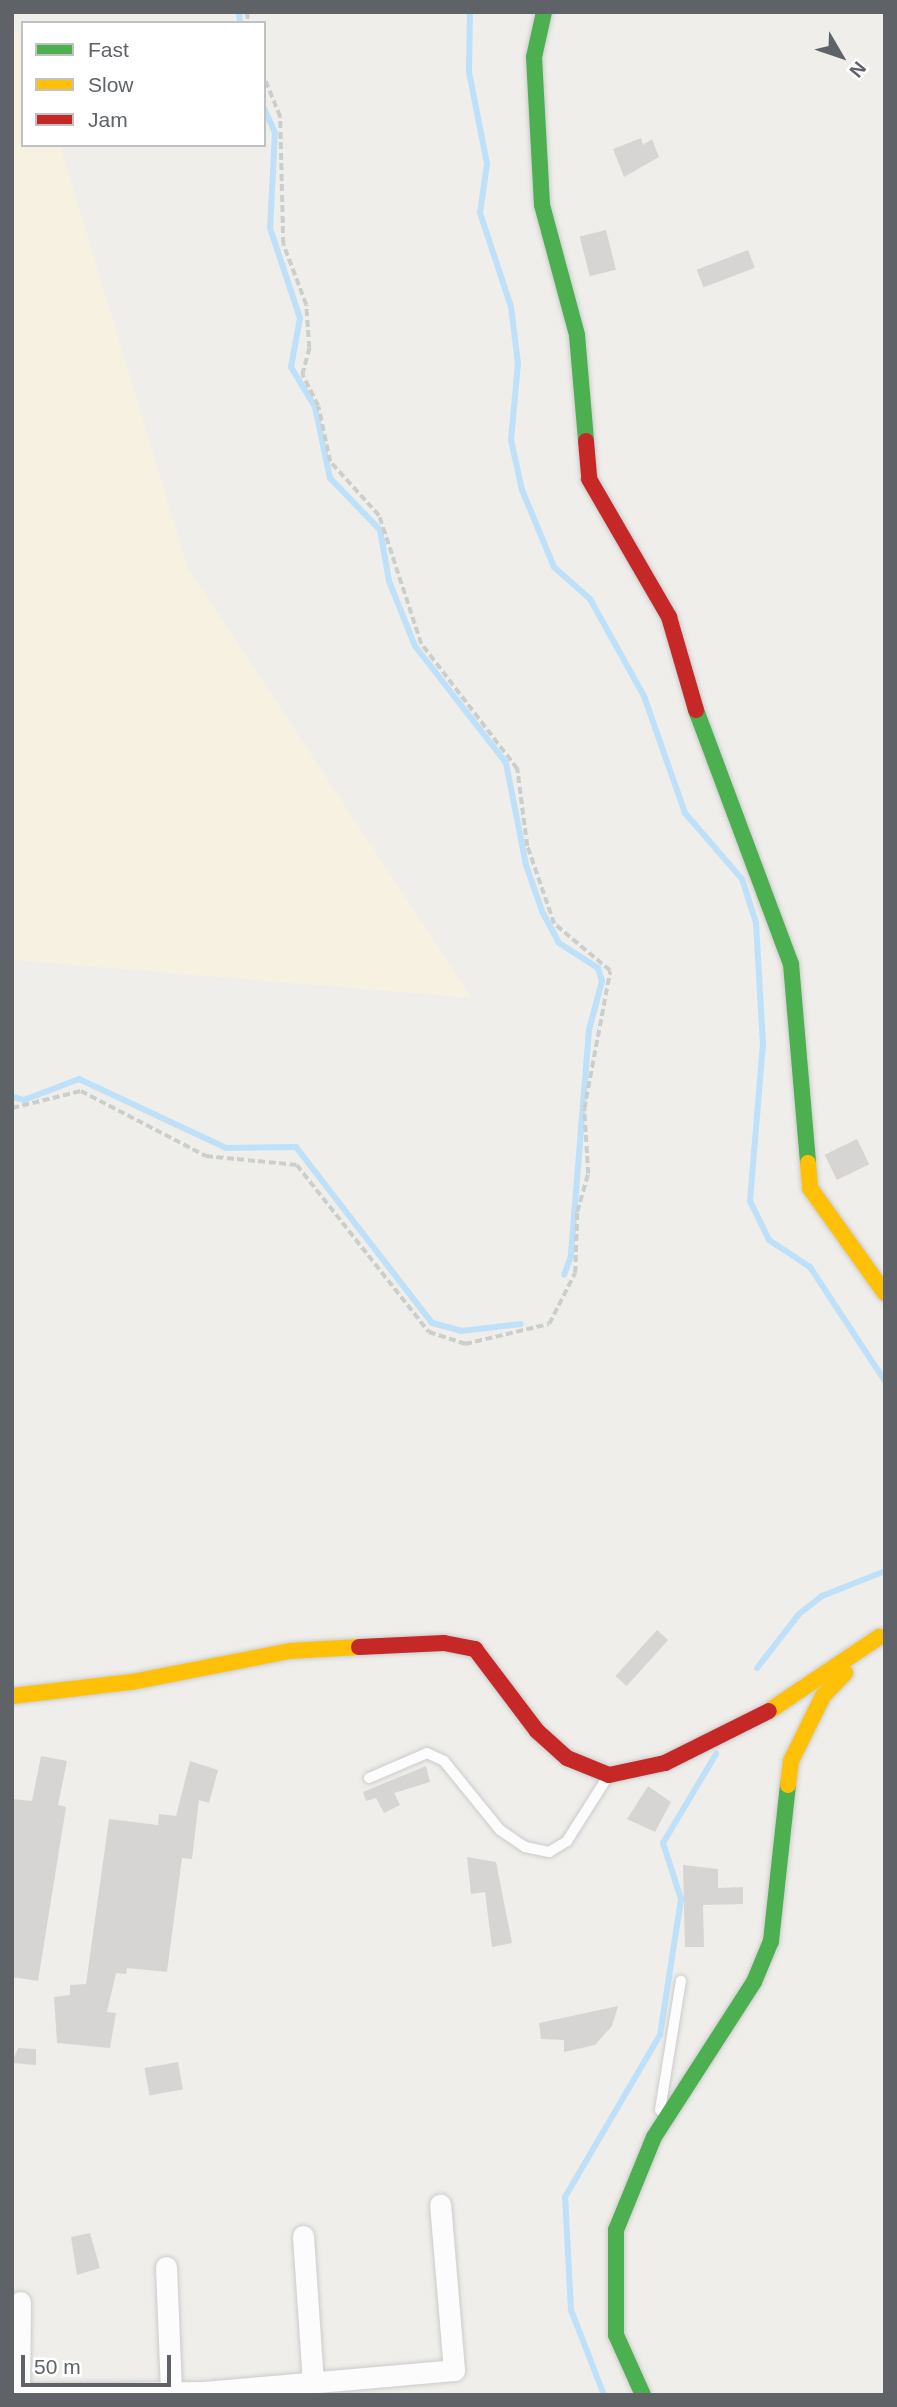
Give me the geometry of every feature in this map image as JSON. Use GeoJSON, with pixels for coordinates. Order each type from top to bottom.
{"type":"FeatureCollection","features":[{"type":"Feature","properties":{"kind":"street"},"geometry":{"type":"LineString","coordinates":[[544,12],[534,57],[542,205],[577,335],[589,479],[669,617],[702,729],[792,964],[810,1188],[885,1293]]}},
{"type":"Feature","properties":{"kind":"street"},"geometry":{"type":"LineString","coordinates":[[12,1696],[132,1682],[290,1651],[444,1643],[475,1649],[537,1731],[567,1758],[609,1774],[665,1763],[742,1730],[882,1635]]}},
{"type":"Feature","properties":{"kind":"street"},"geometry":{"type":"LineString","coordinates":[[643,2395],[616,2334],[616,2230],[654,2137],[754,1982],[771,1941],[791,1761],[823,1696],[882,1635]]}},
{"type":"Feature","properties":{"kind":"street"},"geometry":{"type":"LineString","coordinates":[[12,2394],[171,2392],[454,2370],[440,2205]]}},
{"type":"Feature","properties":{"kind":"street"},"geometry":{"type":"LineString","coordinates":[[303,2236],[313,2382]]}},
{"type":"Feature","properties":{"kind":"street"},"geometry":{"type":"LineString","coordinates":[[166,2267],[171,2392]]}},
{"type":"Feature","properties":{"kind":"street"},"geometry":{"type":"LineString","coordinates":[[19,2394],[20,2302]]}},
{"type":"Feature","properties":{"kind":"lane"},"geometry":{"type":"LineString","coordinates":[[369,1778],[427,1753],[444,1760],[500,1830],[525,1847],[550,1852],[574,1833],[609,1774]]}},
{"type":"Feature","properties":{"kind":"lane"},"geometry":{"type":"LineString","coordinates":[[654,2137],[681,1981]]}},
{"type":"Feature","properties":{"kind":"path"},"geometry":{"type":"LineString","coordinates":[[12,1108],[81,1091],[206,1156],[298,1165],[429,1332],[465,1344],[549,1324],[575,1273],[577,1212],[588,1174],[584,1109],[610,971],[554,924],[527,846],[517,769],[421,644],[379,516],[330,462],[318,406],[302,375],[309,348],[306,305],[283,244],[280,117],[266,83]]}},
{"type":"Feature","properties":{"kind":"sand"},"geometry":{"type":"Polygon","coordinates":[[[12,18],[21,41],[21,147],[61,147],[188,568],[472,998],[12,960],[12,18]]]}},
{"type":"Feature","properties":{"kind":"building"},"geometry":{"type":"Polygon","coordinates":[[[641,138],[643,145],[652,139],[659,157],[624,177],[613,149],[641,138]]]}},
{"type":"Feature","properties":{"kind":"building"},"geometry":{"type":"Polygon","coordinates":[[[606,230],[616,270],[590,276],[580,237],[606,230]]]}},
{"type":"Feature","properties":{"kind":"building"},"geometry":{"type":"Polygon","coordinates":[[[748,250],[755,268],[703,287],[697,270],[748,250]]]}},
{"type":"Feature","properties":{"kind":"building"},"geometry":{"type":"Polygon","coordinates":[[[857,1139],[869,1164],[837,1180],[825,1155],[857,1139]]]}},
{"type":"Feature","properties":{"kind":"building"},"geometry":{"type":"Polygon","coordinates":[[[657,1630],[668,1640],[627,1686],[616,1676],[657,1630]]]}},
{"type":"Feature","properties":{"kind":"building"},"geometry":{"type":"Polygon","coordinates":[[[41,1756],[67,1761],[58,1805],[66,1807],[38,1981],[12,1977],[12,1799],[32,1801],[41,1756]]]}},
{"type":"Feature","properties":{"kind":"building"},"geometry":{"type":"Polygon","coordinates":[[[190,1761],[218,1770],[209,1803],[199,1800],[192,1859],[182,1858],[167,1972],[127,1968],[126,1974],[116,1973],[107,2012],[116,2013],[110,2048],[57,2043],[54,1997],[70,1995],[70,1985],[86,1984],[109,1819],[158,1825],[159,1814],[176,1816],[190,1761]]]}},
{"type":"Feature","properties":{"kind":"building"},"geometry":{"type":"Polygon","coordinates":[[[426,1766],[430,1782],[394,1793],[400,1805],[384,1813],[376,1798],[366,1801],[363,1792],[426,1766]]]}},
{"type":"Feature","properties":{"kind":"building"},"geometry":{"type":"Polygon","coordinates":[[[648,1786],[671,1802],[655,1832],[627,1819],[648,1786]]]}},
{"type":"Feature","properties":{"kind":"building"},"geometry":{"type":"Polygon","coordinates":[[[467,1857],[496,1862],[512,1943],[492,1947],[485,1892],[471,1894],[467,1857]]]}},
{"type":"Feature","properties":{"kind":"building"},"geometry":{"type":"Polygon","coordinates":[[[683,1865],[718,1869],[718,1888],[743,1887],[743,1904],[703,1905],[704,1947],[685,1947],[683,1865]]]}},
{"type":"Feature","properties":{"kind":"building"},"geometry":{"type":"Polygon","coordinates":[[[618,2006],[612,2026],[595,2045],[564,2052],[564,2040],[541,2039],[539,2023],[618,2006]]]}},
{"type":"Feature","properties":{"kind":"building"},"geometry":{"type":"Polygon","coordinates":[[[18,2048],[36,2049],[36,2065],[12,2063],[18,2048]]]}},
{"type":"Feature","properties":{"kind":"building"},"geometry":{"type":"Polygon","coordinates":[[[178,2062],[183,2090],[149,2095],[145,2068],[178,2062]]]}},
{"type":"Feature","properties":{"kind":"building"},"geometry":{"type":"Polygon","coordinates":[[[90,2233],[100,2268],[77,2275],[71,2237],[90,2233]]]}},
{"type":"Feature","properties":{"kind":"waterway"},"geometry":{"type":"LineString","coordinates":[[239,12],[240,21]]}},
{"type":"Feature","properties":{"kind":"waterway"},"geometry":{"type":"LineString","coordinates":[[470,12],[469,72],[487,164],[480,213],[511,307],[518,363],[511,440],[522,490],[554,567],[590,599],[644,696],[685,813],[742,879],[756,923],[763,1043],[750,1201],[769,1240],[810,1267],[885,1381]]}},
{"type":"Feature","properties":{"kind":"waterway"},"geometry":{"type":"LineString","coordinates":[[266,113],[275,133],[270,228],[300,318],[291,367],[315,407],[330,478],[380,530],[389,581],[415,646],[506,763],[526,865],[542,911],[559,943],[598,968],[602,981],[589,1030],[571,1256],[564,1275]]}},
{"type":"Feature","properties":{"kind":"waterway"},"geometry":{"type":"LineString","coordinates":[[12,1097],[24,1100],[79,1079],[226,1148],[296,1147],[432,1323],[461,1331],[521,1324]]}},
{"type":"Feature","properties":{"kind":"waterway"},"geometry":{"type":"LineString","coordinates":[[757,1668],[799,1614],[822,1596],[885,1571]]}},
{"type":"Feature","properties":{"kind":"waterway"},"geometry":{"type":"LineString","coordinates":[[604,2395],[571,2310],[565,2197],[660,2035],[681,1899],[663,1843],[716,1754]]}},
{"type":"Feature","properties":{"kind":"traffic: fast"},"geometry":{"type":"LineString","coordinates":[[544,12],[534,57],[542,205],[577,335],[586,441]]}},
{"type":"Feature","properties":{"kind":"traffic: fast"},"geometry":{"type":"LineString","coordinates":[[696,710],[791,964],[808,1163]]}},
{"type":"Feature","properties":{"kind":"traffic: fast"},"geometry":{"type":"LineString","coordinates":[[643,2395],[616,2335],[616,2230],[654,2137],[754,1982],[771,1941],[788,1785]]}},
{"type":"Feature","properties":{"kind":"traffic: slow"},"geometry":{"type":"LineString","coordinates":[[808,1163],[810,1188],[885,1293]]}},
{"type":"Feature","properties":{"kind":"traffic: slow"},"geometry":{"type":"LineString","coordinates":[[769,1711],[879,1637]]}},
{"type":"Feature","properties":{"kind":"traffic: slow"},"geometry":{"type":"LineString","coordinates":[[12,1696],[132,1682],[290,1651],[359,1647]]}},
{"type":"Feature","properties":{"kind":"traffic: slow"},"geometry":{"type":"LineString","coordinates":[[788,1785],[791,1761],[823,1696],[845,1673]]}},
{"type":"Feature","properties":{"kind":"traffic: jam"},"geometry":{"type":"LineString","coordinates":[[586,441],[589,479],[669,617],[696,710]]}},
{"type":"Feature","properties":{"kind":"traffic: jam"},"geometry":{"type":"LineString","coordinates":[[359,1647],[444,1643],[475,1649],[537,1731],[567,1758],[609,1775],[665,1763],[769,1711]]}}]}
